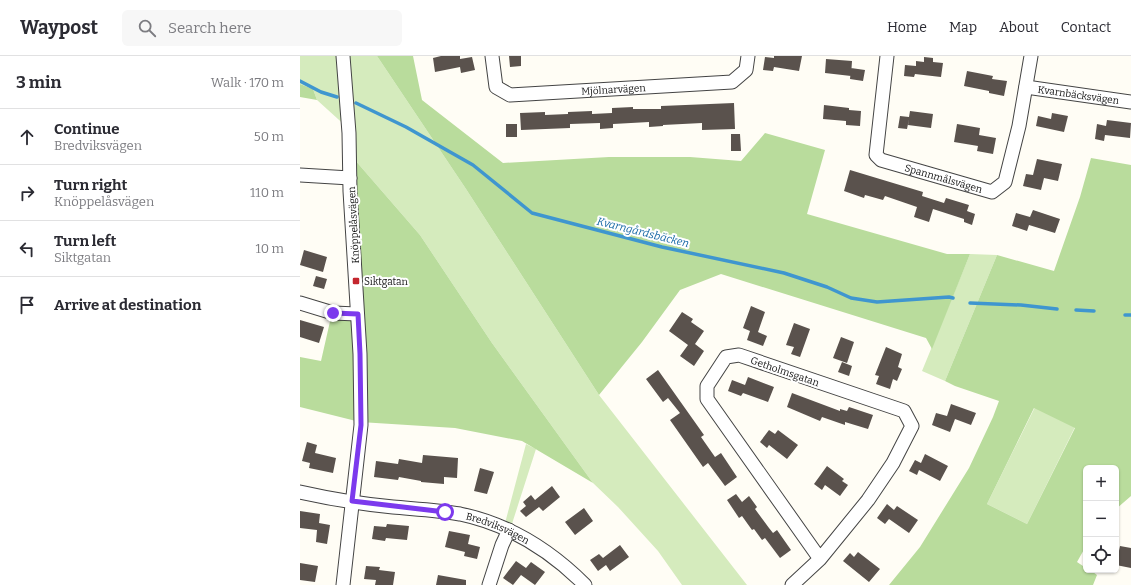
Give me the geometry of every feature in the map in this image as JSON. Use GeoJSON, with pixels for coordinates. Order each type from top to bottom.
{"type":"FeatureCollection","features":[{"type":"Feature","properties":{"kind":"street","name":"Knöppelåsvägen"},"geometry":{"type":"LineString","coordinates":[[343,56],[349,133],[350,178],[360,354],[361,425],[343,585]]}},
{"type":"Feature","properties":{"kind":"street","name":"Mjölnarvägen"},"geometry":{"type":"LineString","coordinates":[[492,56],[496,86],[510,96],[732,82],[746,70],[748,56]]}},
{"type":"Feature","properties":{"kind":"street","name":"Spannmålsvägen"},"geometry":{"type":"LineString","coordinates":[[886,56],[876,155],[881,160],[992,192],[1005,182],[1019,126],[1031,56]]}},
{"type":"Feature","properties":{"kind":"street","name":"Kvarnbäcksvägen"},"geometry":{"type":"LineString","coordinates":[[1026,87],[1131,102]]}},
{"type":"Feature","properties":{"kind":"street"},"geometry":{"type":"LineString","coordinates":[[300,175],[350,178]]}},
{"type":"Feature","properties":{"kind":"street"},"geometry":{"type":"LineString","coordinates":[[300,303],[333,313],[358,314]]}},
{"type":"Feature","properties":{"kind":"street","name":"Getholmsgatan"},"geometry":{"type":"LineString","coordinates":[[792,585],[820,559],[868,500],[893,463],[912,426],[904,412],[739,355],[726,357],[707,386],[707,399],[820,559]]}},
{"type":"Feature","properties":{"kind":"street","name":"Bredviksvägen"},"geometry":{"type":"LineString","coordinates":[[300,492],[352,501],[460,514],[491,523],[509,530],[542,548],[585,585]]}},
{"type":"Feature","properties":{"kind":"street"},"geometry":{"type":"LineString","coordinates":[[489,585],[502,545],[509,530]]}},
{"type":"Feature","properties":{"kind":"green space"},"geometry":{"type":"Polygon","coordinates":[[[300,56],[377,56],[466,189],[599,395],[747,585],[682,585],[658,551],[618,507],[593,483],[492,343],[420,235],[348,152],[349,129],[317,100],[313,89],[300,84],[300,56]]]}},
{"type":"Feature","properties":{"kind":"green space"},"geometry":{"type":"Polygon","coordinates":[[[377,56],[413,56],[422,100],[503,163],[609,157],[690,157],[741,161],[765,133],[825,150],[807,214],[947,254],[970,254],[932,349],[926,338],[721,274],[680,290],[642,342],[599,395],[466,189],[377,56]]]}},
{"type":"Feature","properties":{"kind":"green space"},"geometry":{"type":"Polygon","coordinates":[[[300,84],[313,89],[317,100],[300,97],[300,84]]]}},
{"type":"Feature","properties":{"kind":"green space"},"geometry":{"type":"Polygon","coordinates":[[[348,152],[420,235],[492,343],[593,483],[522,441],[455,428],[360,422],[300,407],[300,357],[321,361],[331,317],[357,316],[348,152]]]}},
{"type":"Feature","properties":{"kind":"green space"},"geometry":{"type":"Polygon","coordinates":[[[1091,158],[1131,165],[1131,496],[1119,506],[1119,465],[1083,465],[1083,551],[1077,562],[1083,566],[1083,573],[1094,573],[1097,575],[1093,585],[889,585],[920,547],[969,468],[999,401],[955,386],[945,381],[997,255],[1054,271],[1080,197],[1091,158]],[[1034,408],[987,504],[1027,524],[1075,428],[1034,408]]]}},
{"type":"Feature","properties":{"kind":"green space"},"geometry":{"type":"Polygon","coordinates":[[[970,254],[997,255],[945,381],[922,371],[970,254]]]}},
{"type":"Feature","properties":{"kind":"green space"},"geometry":{"type":"Polygon","coordinates":[[[1035,407],[1075,427],[1027,524],[987,504],[1035,407]]]}},
{"type":"Feature","properties":{"kind":"green space"},"geometry":{"type":"Polygon","coordinates":[[[526,444],[536,449],[510,530],[504,527],[526,444]]]}},
{"type":"Feature","properties":{"kind":"building"},"geometry":{"type":"Polygon","coordinates":[[[441,56],[460,56],[460,59],[472,57],[475,70],[461,73],[460,67],[435,72],[433,58],[441,56]]]}},
{"type":"Feature","properties":{"kind":"building"},"geometry":{"type":"Polygon","coordinates":[[[509,56],[521,56],[521,66],[510,67],[509,56]]]}},
{"type":"Feature","properties":{"kind":"building"},"geometry":{"type":"Polygon","coordinates":[[[774,56],[802,56],[799,71],[774,67],[773,71],[763,70],[765,57],[774,58],[774,56]]]}},
{"type":"Feature","properties":{"kind":"building"},"geometry":{"type":"Polygon","coordinates":[[[924,57],[933,58],[933,62],[943,63],[941,77],[915,74],[914,77],[904,76],[905,65],[916,66],[916,61],[924,62],[924,57]]]}},
{"type":"Feature","properties":{"kind":"building"},"geometry":{"type":"Polygon","coordinates":[[[826,59],[852,61],[851,76],[825,73],[826,59]]]}},
{"type":"Feature","properties":{"kind":"building"},"geometry":{"type":"Polygon","coordinates":[[[851,68],[865,70],[863,81],[850,79],[851,68]]]}},
{"type":"Feature","properties":{"kind":"building"},"geometry":{"type":"Polygon","coordinates":[[[967,71],[993,76],[992,79],[1007,81],[1004,96],[989,93],[989,91],[964,86],[967,71]]]}},
{"type":"Feature","properties":{"kind":"building"},"geometry":{"type":"Polygon","coordinates":[[[734,103],[735,129],[702,130],[702,123],[649,127],[649,122],[613,124],[613,128],[600,129],[600,123],[570,124],[570,128],[521,130],[520,113],[545,112],[545,115],[592,111],[592,114],[612,113],[612,108],[633,107],[633,109],[661,109],[661,106],[734,103]]]}},
{"type":"Feature","properties":{"kind":"building"},"geometry":{"type":"Polygon","coordinates":[[[824,105],[861,111],[860,126],[846,125],[846,121],[823,119],[824,105]]]}},
{"type":"Feature","properties":{"kind":"building"},"geometry":{"type":"Polygon","coordinates":[[[910,111],[933,114],[931,128],[908,125],[909,119],[907,129],[898,128],[900,116],[909,117],[910,111]]]}},
{"type":"Feature","properties":{"kind":"building"},"geometry":{"type":"Polygon","coordinates":[[[1052,113],[1068,116],[1064,132],[1036,126],[1038,116],[1051,119],[1052,113]]]}},
{"type":"Feature","properties":{"kind":"building"},"geometry":{"type":"Polygon","coordinates":[[[1107,120],[1131,123],[1130,138],[1105,135],[1104,141],[1095,139],[1097,124],[1106,126],[1107,120]]]}},
{"type":"Feature","properties":{"kind":"building"},"geometry":{"type":"Polygon","coordinates":[[[506,124],[517,124],[517,137],[506,137],[506,124]]]}},
{"type":"Feature","properties":{"kind":"building"},"geometry":{"type":"Polygon","coordinates":[[[957,124],[980,128],[979,135],[996,138],[993,154],[977,151],[978,146],[954,142],[957,124]]]}},
{"type":"Feature","properties":{"kind":"building"},"geometry":{"type":"Polygon","coordinates":[[[731,134],[740,134],[741,151],[731,151],[731,134]]]}},
{"type":"Feature","properties":{"kind":"building"},"geometry":{"type":"Polygon","coordinates":[[[1037,159],[1062,164],[1058,181],[1044,178],[1041,190],[1023,186],[1026,174],[1033,175],[1037,159]]]}},
{"type":"Feature","properties":{"kind":"building"},"geometry":{"type":"Polygon","coordinates":[[[850,170],[923,192],[922,196],[944,203],[946,198],[969,205],[967,211],[975,214],[972,225],[964,222],[964,219],[933,209],[929,222],[914,217],[917,207],[885,196],[883,200],[865,195],[864,198],[844,191],[850,170]]]}},
{"type":"Feature","properties":{"kind":"building"},"geometry":{"type":"Polygon","coordinates":[[[1033,210],[1060,219],[1055,233],[1029,225],[1027,231],[1012,226],[1016,213],[1030,217],[1033,210]]]}},
{"type":"Feature","properties":{"kind":"building"},"geometry":{"type":"Polygon","coordinates":[[[304,250],[327,257],[323,272],[300,265],[304,250]]]}},
{"type":"Feature","properties":{"kind":"building"},"geometry":{"type":"Polygon","coordinates":[[[316,276],[327,279],[324,289],[313,286],[316,276]]]}},
{"type":"Feature","properties":{"kind":"building"},"geometry":{"type":"Polygon","coordinates":[[[751,306],[765,312],[758,332],[767,336],[763,346],[747,340],[750,331],[743,328],[751,306]]]}},
{"type":"Feature","properties":{"kind":"building"},"geometry":{"type":"Polygon","coordinates":[[[682,312],[693,319],[691,322],[704,331],[695,344],[704,351],[694,366],[680,356],[688,345],[669,331],[682,312]]]}},
{"type":"Feature","properties":{"kind":"building"},"geometry":{"type":"Polygon","coordinates":[[[300,320],[324,327],[319,343],[300,337],[300,320]]]}},
{"type":"Feature","properties":{"kind":"building"},"geometry":{"type":"Polygon","coordinates":[[[794,323],[810,329],[800,357],[791,354],[794,347],[786,345],[794,323]]]}},
{"type":"Feature","properties":{"kind":"building"},"geometry":{"type":"Polygon","coordinates":[[[841,337],[854,342],[847,363],[833,358],[841,337]]]}},
{"type":"Feature","properties":{"kind":"building"},"geometry":{"type":"Polygon","coordinates":[[[886,347],[902,354],[898,367],[902,369],[897,381],[893,379],[890,389],[876,384],[879,376],[875,375],[886,347]]]}},
{"type":"Feature","properties":{"kind":"building"},"geometry":{"type":"Polygon","coordinates":[[[842,362],[852,366],[849,376],[838,372],[842,362]]]}},
{"type":"Feature","properties":{"kind":"building"},"geometry":{"type":"Polygon","coordinates":[[[658,370],[704,435],[701,437],[715,457],[721,453],[737,477],[725,486],[708,463],[703,467],[670,420],[680,413],[668,398],[663,402],[646,379],[658,370]]]}},
{"type":"Feature","properties":{"kind":"building"},"geometry":{"type":"Polygon","coordinates":[[[748,377],[774,387],[768,402],[743,393],[741,396],[728,391],[732,380],[745,385],[748,377]]]}},
{"type":"Feature","properties":{"kind":"building"},"geometry":{"type":"Polygon","coordinates":[[[792,393],[840,411],[840,409],[847,411],[849,407],[873,415],[868,429],[845,422],[845,425],[822,417],[820,421],[787,407],[792,393]]]}},
{"type":"Feature","properties":{"kind":"building"},"geometry":{"type":"Polygon","coordinates":[[[951,404],[976,413],[971,425],[955,419],[950,432],[932,425],[936,413],[947,416],[951,404]]]}},
{"type":"Feature","properties":{"kind":"building"},"geometry":{"type":"Polygon","coordinates":[[[769,430],[775,434],[778,430],[798,445],[787,459],[769,445],[767,448],[760,442],[769,430]]]}},
{"type":"Feature","properties":{"kind":"building"},"geometry":{"type":"Polygon","coordinates":[[[307,442],[317,445],[315,453],[336,458],[333,473],[309,468],[310,463],[302,461],[307,442]]]}},
{"type":"Feature","properties":{"kind":"building"},"geometry":{"type":"Polygon","coordinates":[[[925,454],[948,466],[940,481],[919,470],[917,475],[909,471],[915,460],[921,463],[925,454]]]}},
{"type":"Feature","properties":{"kind":"building"},"geometry":{"type":"Polygon","coordinates":[[[423,455],[458,458],[457,478],[444,477],[444,484],[421,482],[399,477],[398,480],[374,477],[376,461],[398,464],[399,459],[422,463],[423,455]]]}},
{"type":"Feature","properties":{"kind":"building"},"geometry":{"type":"Polygon","coordinates":[[[827,466],[844,479],[842,481],[848,485],[840,496],[825,485],[822,490],[814,484],[827,466]]]}},
{"type":"Feature","properties":{"kind":"building"},"geometry":{"type":"Polygon","coordinates":[[[480,468],[494,472],[487,494],[474,491],[480,468]]]}},
{"type":"Feature","properties":{"kind":"building"},"geometry":{"type":"Polygon","coordinates":[[[552,486],[560,497],[543,511],[539,507],[526,517],[520,511],[526,506],[523,502],[531,495],[535,500],[552,486]]]}},
{"type":"Feature","properties":{"kind":"building"},"geometry":{"type":"Polygon","coordinates":[[[736,494],[742,502],[749,496],[757,507],[755,509],[769,528],[773,533],[777,530],[791,550],[780,558],[765,538],[762,540],[754,529],[752,530],[742,516],[739,518],[727,500],[736,494]]]}},
{"type":"Feature","properties":{"kind":"building"},"geometry":{"type":"Polygon","coordinates":[[[887,504],[894,510],[897,506],[918,520],[909,533],[889,519],[885,524],[877,518],[887,504]]]}},
{"type":"Feature","properties":{"kind":"building"},"geometry":{"type":"Polygon","coordinates":[[[584,508],[593,521],[575,535],[565,522],[584,508]]]}},
{"type":"Feature","properties":{"kind":"building"},"geometry":{"type":"Polygon","coordinates":[[[300,511],[320,514],[319,523],[330,525],[327,544],[316,542],[317,530],[300,528],[300,511]]]}},
{"type":"Feature","properties":{"kind":"building"},"geometry":{"type":"Polygon","coordinates":[[[387,524],[409,526],[407,540],[386,538],[385,541],[372,539],[374,526],[386,527],[387,524]]]}},
{"type":"Feature","properties":{"kind":"building"},"geometry":{"type":"Polygon","coordinates":[[[449,531],[470,535],[468,544],[480,547],[477,559],[464,556],[465,552],[445,547],[449,531]]]}},
{"type":"Feature","properties":{"kind":"building"},"geometry":{"type":"Polygon","coordinates":[[[620,545],[629,557],[610,571],[606,565],[598,571],[590,560],[599,554],[603,558],[620,545]]]}},
{"type":"Feature","properties":{"kind":"building"},"geometry":{"type":"Polygon","coordinates":[[[1120,546],[1131,548],[1131,568],[1119,566],[1120,546]]]}},
{"type":"Feature","properties":{"kind":"building"},"geometry":{"type":"Polygon","coordinates":[[[858,552],[880,569],[869,582],[843,561],[850,553],[854,557],[858,552]]]}},
{"type":"Feature","properties":{"kind":"building"},"geometry":{"type":"Polygon","coordinates":[[[516,561],[526,568],[531,562],[545,572],[535,585],[521,575],[513,585],[503,578],[516,561]]]}},
{"type":"Feature","properties":{"kind":"building"},"geometry":{"type":"Polygon","coordinates":[[[300,563],[318,566],[315,582],[300,580],[300,563]]]}},
{"type":"Feature","properties":{"kind":"building"},"geometry":{"type":"Polygon","coordinates":[[[366,566],[380,567],[379,570],[395,572],[393,585],[375,585],[376,580],[364,579],[366,566]]]}},
{"type":"Feature","properties":{"kind":"building"},"geometry":{"type":"Polygon","coordinates":[[[438,575],[466,580],[466,585],[436,585],[438,575]]]}},
{"type":"Feature","properties":{"kind":"waterway","name":"Kvarngårdsbäcken"},"geometry":{"type":"LineString","coordinates":[[300,81],[321,92],[337,97]]}},
{"type":"Feature","properties":{"kind":"waterway","name":"Kvarngårdsbäcken"},"geometry":{"type":"LineString","coordinates":[[356,103],[406,127],[473,165],[532,213],[662,247],[784,273],[827,287],[851,298],[877,302],[949,297],[953,298]]}},
{"type":"Feature","properties":{"kind":"waterway"},"geometry":{"type":"LineString","coordinates":[[970,303],[1021,305],[1057,309]]}},
{"type":"Feature","properties":{"kind":"waterway"},"geometry":{"type":"LineString","coordinates":[[1076,310],[1094,311]]}},
{"type":"Feature","properties":{"kind":"waterway"},"geometry":{"type":"LineString","coordinates":[[1125,315],[1131,315]]}},
{"type":"Feature","properties":{"kind":"place","name":"Siktgatan"},"geometry":{"type":"Point","coordinates":[356,281]}},
{"type":"Feature","properties":{"kind":"route"},"geometry":{"type":"LineString","coordinates":[[333,313],[358,314],[361,425],[352,501],[392,507],[445,512]]}}]}
